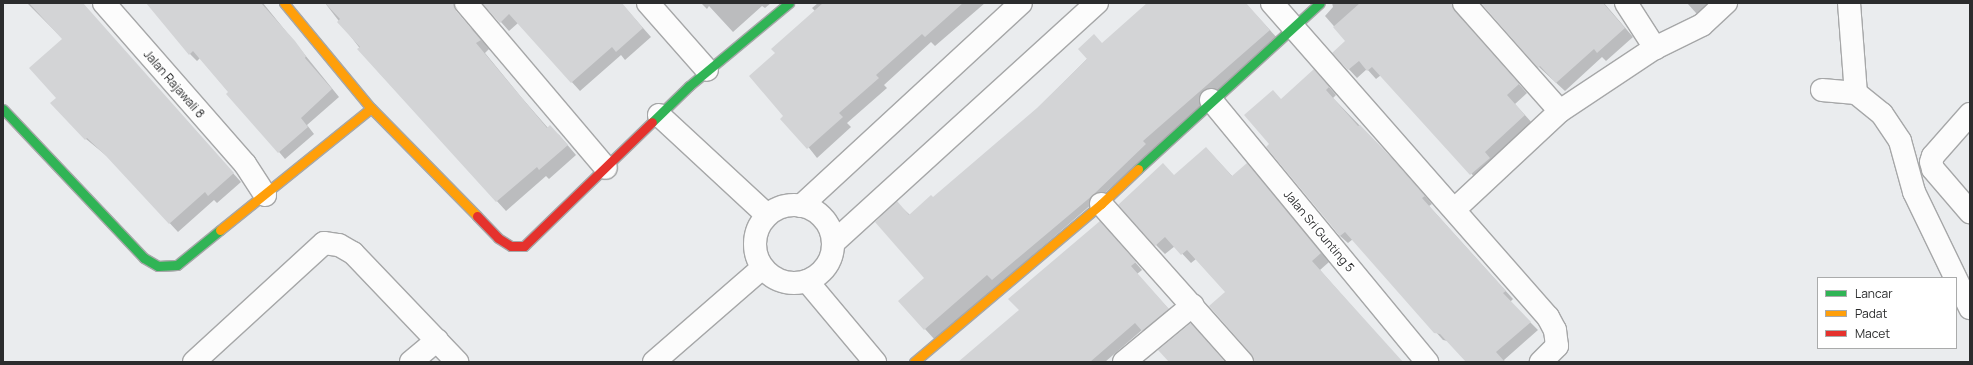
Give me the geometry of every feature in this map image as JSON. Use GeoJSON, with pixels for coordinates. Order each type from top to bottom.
{"type":"FeatureCollection","features":[{"type":"Feature","properties":{"kind":"street","name":"Jalan Rajawali 8"},"geometry":{"type":"LineString","coordinates":[[104,3],[245,164],[264,195]]}},
{"type":"Feature","properties":{"kind":"street"},"geometry":{"type":"LineString","coordinates":[[284,3],[371,108],[498,238],[511,246],[524,246],[707,70],[788,3]]}},
{"type":"Feature","properties":{"kind":"street"},"geometry":{"type":"LineString","coordinates":[[466,3],[606,168]]}},
{"type":"Feature","properties":{"kind":"street"},"geometry":{"type":"LineString","coordinates":[[648,3],[707,70]]}},
{"type":"Feature","properties":{"kind":"street"},"geometry":{"type":"LineString","coordinates":[[801,206],[1021,3]]}},
{"type":"Feature","properties":{"kind":"street"},"geometry":{"type":"LineString","coordinates":[[833,243],[1097,3]]}},
{"type":"Feature","properties":{"kind":"street"},"geometry":{"type":"LineString","coordinates":[[1272,3],[1294,26],[1548,317],[1555,330],[1557,346],[1541,362]]}},
{"type":"Feature","properties":{"kind":"street"},"geometry":{"type":"LineString","coordinates":[[914,362],[1101,204],[1211,100],[1320,3]]}},
{"type":"Feature","properties":{"kind":"street"},"geometry":{"type":"LineString","coordinates":[[1464,3],[1560,112]]}},
{"type":"Feature","properties":{"kind":"street"},"geometry":{"type":"LineString","coordinates":[[1626,3],[1655,48]]}},
{"type":"Feature","properties":{"kind":"street"},"geometry":{"type":"LineString","coordinates":[[1454,210],[1560,112],[1655,48],[1702,25],[1726,3]]}},
{"type":"Feature","properties":{"kind":"street"},"geometry":{"type":"LineString","coordinates":[[1849,3],[1856,93]]}},
{"type":"Feature","properties":{"kind":"street"},"geometry":{"type":"LineString","coordinates":[[1822,90],[1856,93],[1882,114],[1900,141],[1914,192],[1955,277]]}},
{"type":"Feature","properties":{"kind":"street","name":"Jalan Sri Gunting 5"},"geometry":{"type":"LineString","coordinates":[[1211,100],[1427,362]]}},
{"type":"Feature","properties":{"kind":"street"},"geometry":{"type":"LineString","coordinates":[[3,109],[144,258],[158,266],[176,265],[371,108]]}},
{"type":"Feature","properties":{"kind":"street"},"geometry":{"type":"LineString","coordinates":[[1970,114],[1934,156],[1931,162],[1933,170],[1970,212]]}},
{"type":"Feature","properties":{"kind":"street"},"geometry":{"type":"LineString","coordinates":[[659,115],[767,215]]}},
{"type":"Feature","properties":{"kind":"street"},"geometry":{"type":"LineString","coordinates":[[1101,204],[1193,305],[1242,362]]}},
{"type":"Feature","properties":{"kind":"street"},"geometry":{"type":"LineString","coordinates":[[783,206],[801,206],[820,217],[828,226],[833,243],[828,263],[822,272],[807,281],[789,283],[772,277],[762,268],[754,247],[757,230],[767,215],[783,206]]}},
{"type":"Feature","properties":{"kind":"street"},"geometry":{"type":"LineString","coordinates":[[194,362],[324,243],[339,245],[353,253],[457,362]]}},
{"type":"Feature","properties":{"kind":"street"},"geometry":{"type":"LineString","coordinates":[[654,362],[762,268]]}},
{"type":"Feature","properties":{"kind":"street"},"geometry":{"type":"LineString","coordinates":[[807,281],[866,359]]}},
{"type":"Feature","properties":{"kind":"street"},"geometry":{"type":"LineString","coordinates":[[1957,281],[1970,308]]}},
{"type":"Feature","properties":{"kind":"street"},"geometry":{"type":"LineString","coordinates":[[1124,362],[1193,305]]}},
{"type":"Feature","properties":{"kind":"street"},"geometry":{"type":"LineString","coordinates":[[411,362],[437,340]]}},
{"type":"Feature","properties":{"kind":"building"},"geometry":{"type":"Polygon","coordinates":[[[29,3],[83,3],[234,173],[208,196],[205,192],[169,224],[106,156],[87,138],[85,140],[50,103],[56,98],[29,68],[62,39],[29,3]]]}},
{"type":"Feature","properties":{"kind":"building"},"geometry":{"type":"Polygon","coordinates":[[[146,3],[261,3],[295,41],[306,56],[305,58],[332,89],[301,118],[308,127],[278,153],[226,94],[228,92],[193,51],[189,55],[146,3]]]}},
{"type":"Feature","properties":{"kind":"building"},"geometry":{"type":"Polygon","coordinates":[[[325,3],[454,3],[456,11],[481,40],[476,43],[547,128],[550,125],[568,145],[539,170],[537,167],[496,202],[357,49],[360,47],[337,22],[340,19],[325,3]]]}},
{"type":"Feature","properties":{"kind":"building"},"geometry":{"type":"Polygon","coordinates":[[[482,3],[622,3],[643,28],[616,52],[612,47],[571,83],[509,14],[500,23],[482,3]]]}},
{"type":"Feature","properties":{"kind":"building"},"geometry":{"type":"Polygon","coordinates":[[[823,3],[963,3],[925,37],[922,34],[876,75],[879,78],[839,113],[843,117],[807,149],[780,119],[783,116],[749,76],[775,53],[771,49],[823,3]]]}},
{"type":"Feature","properties":{"kind":"building"},"geometry":{"type":"Polygon","coordinates":[[[1147,3],[1246,3],[1270,30],[1143,141],[1146,144],[1093,195],[992,280],[987,275],[924,330],[898,301],[924,278],[875,222],[897,201],[909,215],[931,195],[933,197],[1037,108],[1087,59],[1078,49],[1094,34],[1102,43],[1147,3]]]}},
{"type":"Feature","properties":{"kind":"building"},"geometry":{"type":"Polygon","coordinates":[[[1360,3],[1452,3],[1455,11],[1519,84],[1507,95],[1525,115],[1485,152],[1490,158],[1470,175],[1372,67],[1367,71],[1359,61],[1348,70],[1332,53],[1345,41],[1333,27],[1360,3]]]}},
{"type":"Feature","properties":{"kind":"building"},"geometry":{"type":"Polygon","coordinates":[[[1481,3],[1603,3],[1625,28],[1597,53],[1594,49],[1556,83],[1540,66],[1538,68],[1481,3]]]}},
{"type":"Feature","properties":{"kind":"building"},"geometry":{"type":"Polygon","coordinates":[[[1314,69],[1329,87],[1326,90],[1358,126],[1360,125],[1385,151],[1425,196],[1422,198],[1506,291],[1503,293],[1531,322],[1496,352],[1505,362],[1466,362],[1440,334],[1434,333],[1345,232],[1340,236],[1266,147],[1269,144],[1244,115],[1273,90],[1281,99],[1314,69]]]}},
{"type":"Feature","properties":{"kind":"building"},"geometry":{"type":"Polygon","coordinates":[[[1206,147],[1232,176],[1247,163],[1321,253],[1312,261],[1403,362],[1254,362],[1251,354],[1209,306],[1225,292],[1187,250],[1181,255],[1165,237],[1155,246],[1118,205],[1163,163],[1174,175],[1206,147]]]}},
{"type":"Feature","properties":{"kind":"building"},"geometry":{"type":"Polygon","coordinates":[[[1100,221],[1136,262],[1131,266],[1169,309],[1142,331],[1135,323],[1090,362],[958,362],[1019,310],[1008,299],[1100,221]]]}},
{"type":"Feature","properties":{"kind":"building"},"geometry":{"type":"Polygon","coordinates":[[[1191,323],[1225,362],[1169,362],[1158,350],[1191,323]]]}},
{"type":"Feature","properties":{"kind":"traffic: fast"},"geometry":{"type":"LineString","coordinates":[[652,122],[689,86],[789,3]]}},
{"type":"Feature","properties":{"kind":"traffic: fast"},"geometry":{"type":"LineString","coordinates":[[1138,169],[1320,3]]}},
{"type":"Feature","properties":{"kind":"traffic: fast"},"geometry":{"type":"LineString","coordinates":[[3,109],[144,258],[158,266],[177,265],[220,230]]}},
{"type":"Feature","properties":{"kind":"traffic: slow"},"geometry":{"type":"LineString","coordinates":[[284,3],[371,108],[477,216]]}},
{"type":"Feature","properties":{"kind":"traffic: slow"},"geometry":{"type":"LineString","coordinates":[[220,230],[371,108]]}},
{"type":"Feature","properties":{"kind":"traffic: slow"},"geometry":{"type":"LineString","coordinates":[[914,362],[1101,204],[1138,169]]}},
{"type":"Feature","properties":{"kind":"traffic: jam"},"geometry":{"type":"LineString","coordinates":[[477,216],[498,238],[511,246],[524,246],[652,122]]}}]}
